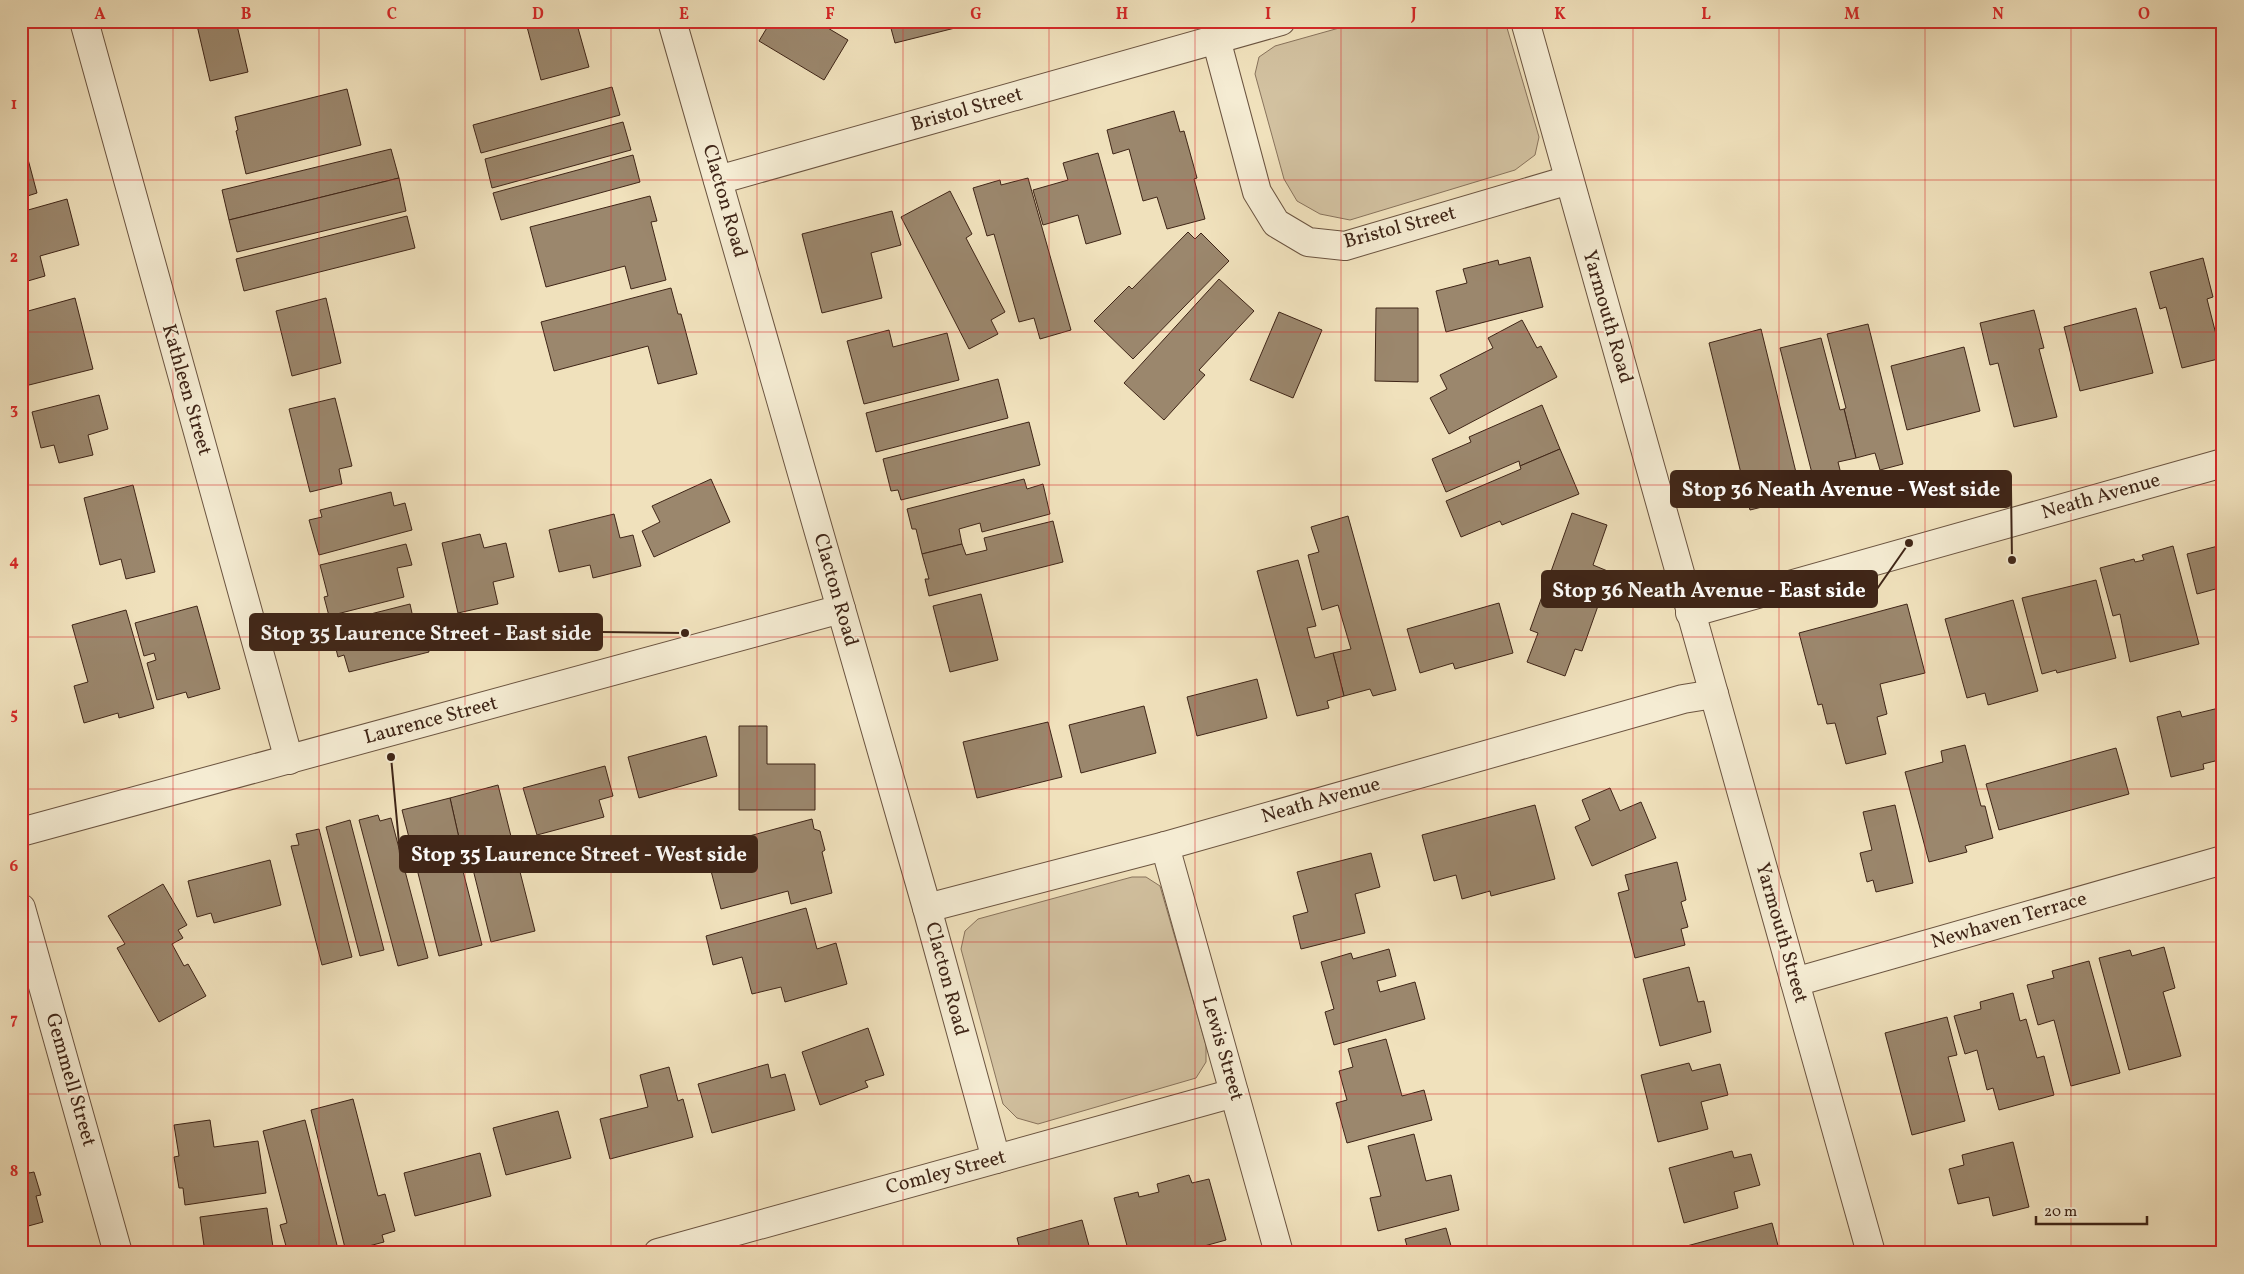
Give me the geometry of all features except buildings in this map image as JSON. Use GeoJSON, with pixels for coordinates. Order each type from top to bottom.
{"type":"FeatureCollection","features":[{"type":"Feature","properties":{"kind":"street","name":"Kathleen Street"},"geometry":{"type":"LineString","coordinates":[[84,21],[289,760]]}},
{"type":"Feature","properties":{"kind":"street","name":"Clacton Road"},"geometry":{"type":"LineString","coordinates":[[672,21],[927,908],[996,1159]]}},
{"type":"Feature","properties":{"kind":"street","name":"Bristol Street"},"geometry":{"type":"LineString","coordinates":[[718,180],[1282,21]]}},
{"type":"Feature","properties":{"kind":"street","name":"Yarmouth Road"},"geometry":{"type":"LineString","coordinates":[[1524,21],[1690,613]]}},
{"type":"Feature","properties":{"kind":"street","name":"Bristol Street"},"geometry":{"type":"LineString","coordinates":[[1216,39],[1257,192],[1276,223],[1308,242],[1345,246],[1569,180]]}},
{"type":"Feature","properties":{"kind":"street","name":"Neath Avenue"},"geometry":{"type":"LineString","coordinates":[[1690,613],[2223,462]]}},
{"type":"Feature","properties":{"kind":"street","name":"Laurence Street"},"geometry":{"type":"LineString","coordinates":[[21,832],[841,609]]}},
{"type":"Feature","properties":{"kind":"street","name":"Yarmouth Street"},"geometry":{"type":"LineString","coordinates":[[1690,613],[1871,1253]]}},
{"type":"Feature","properties":{"kind":"street","name":"Neath Avenue"},"geometry":{"type":"LineString","coordinates":[[927,908],[1165,846],[1683,699],[1714,694]]}},
{"type":"Feature","properties":{"kind":"street","name":"Lewis Street"},"geometry":{"type":"LineString","coordinates":[[1165,846],[1279,1253]]}},
{"type":"Feature","properties":{"kind":"street","name":"Newhaven Terrace"},"geometry":{"type":"LineString","coordinates":[[1795,982],[2223,860]]}},
{"type":"Feature","properties":{"kind":"street","name":"Gemmell Street"},"geometry":{"type":"LineString","coordinates":[[21,908],[118,1253]]}},
{"type":"Feature","properties":{"kind":"street","name":"Comley Street"},"geometry":{"type":"LineString","coordinates":[[658,1253],[696,1248],[996,1159],[1234,1093]]}},
{"type":"Feature","properties":{"kind":"shaded area"},"geometry":{"type":"Polygon","coordinates":[[[1364,21],[1505,21],[1539,137],[1535,155],[1515,170],[1350,220],[1320,214],[1297,201],[1284,179],[1255,74],[1259,57],[1275,46],[1364,21]]]}},
{"type":"Feature","properties":{"kind":"shaded area"},"geometry":{"type":"Polygon","coordinates":[[[1132,877],[1146,877],[1160,886],[1206,1045],[1206,1062],[1196,1078],[1038,1124],[1017,1118],[1003,1104],[961,949],[965,931],[978,919],[1132,877]]]}},
{"type":"Feature","properties":{"kind":"place","name":"Stop 36 Neath Avenue - East side"},"geometry":{"type":"Point","coordinates":[1909,543]}},
{"type":"Feature","properties":{"kind":"place","name":"Stop 36 Neath Avenue - West side"},"geometry":{"type":"Point","coordinates":[2012,560]}},
{"type":"Feature","properties":{"kind":"place","name":"Stop 35 Laurence Street - East side"},"geometry":{"type":"Point","coordinates":[685,633]}},
{"type":"Feature","properties":{"kind":"place","name":"Stop 35 Laurence Street - West side"},"geometry":{"type":"Point","coordinates":[391,757]}}]}
